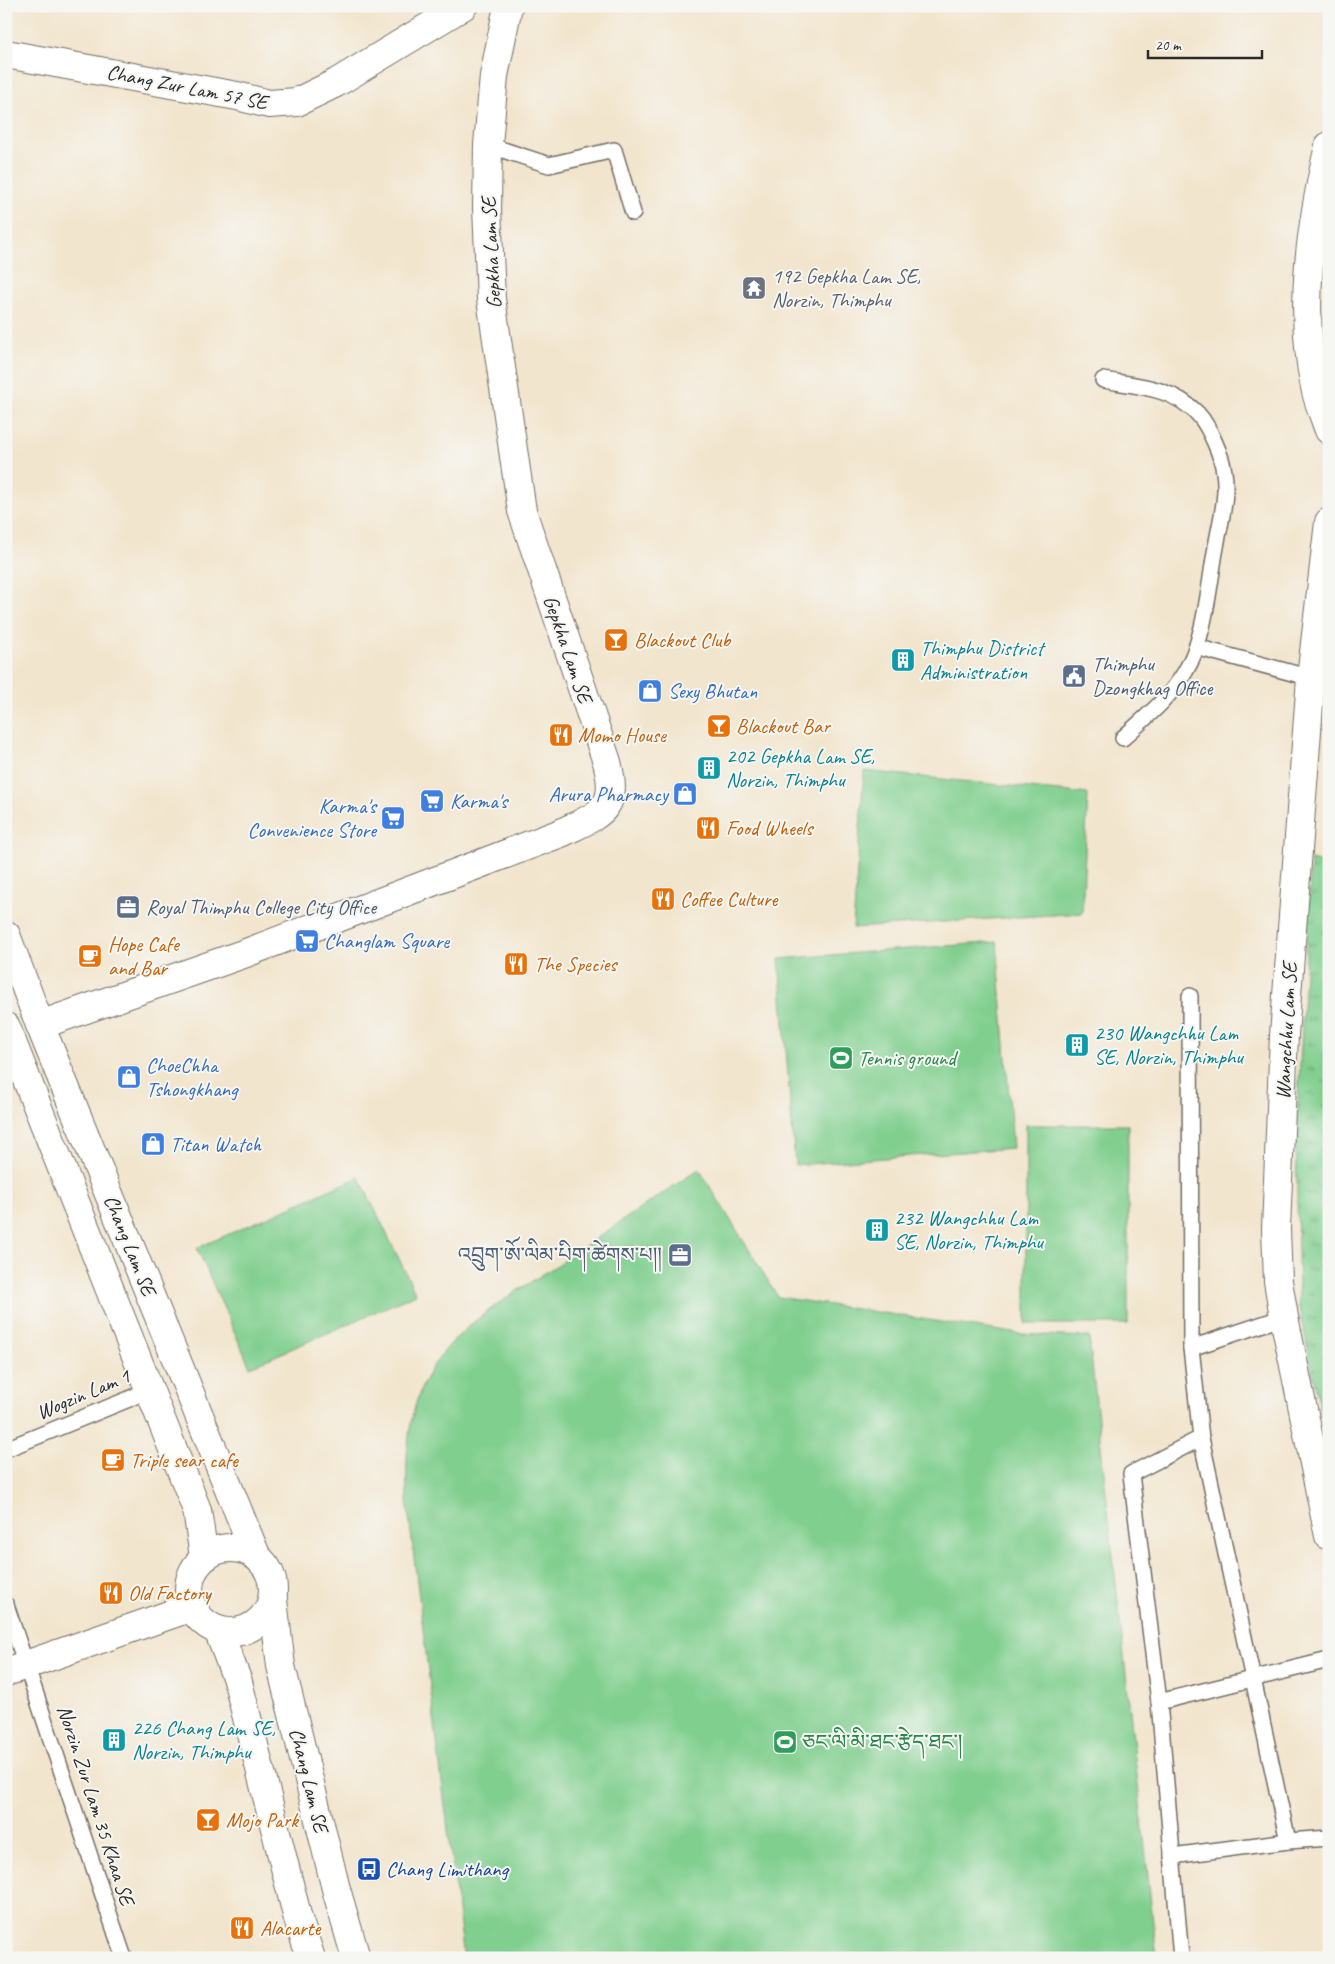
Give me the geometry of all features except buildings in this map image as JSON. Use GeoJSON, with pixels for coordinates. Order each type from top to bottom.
{"type":"FeatureCollection","features":[{"type":"Feature","properties":{"kind":"street","name":"Chang Zur Lam 57 SE"},"geometry":{"type":"LineString","coordinates":[[6,54],[269,104],[297,102],[336,83],[463,6]]}},
{"type":"Feature","properties":{"kind":"street","name":"Gepkha Lam SE"},"geometry":{"type":"LineString","coordinates":[[40,1026],[246,953],[561,833],[605,808],[611,795],[612,781],[522,511],[492,299],[487,208],[488,145],[494,76],[508,6]]}},
{"type":"Feature","properties":{"kind":"street"},"geometry":{"type":"LineString","coordinates":[[1329,146],[1316,204],[1306,311],[1315,388],[1329,430]]}},
{"type":"Feature","properties":{"kind":"street","name":"Wangchhu Lam SE"},"geometry":{"type":"LineString","coordinates":[[1329,522],[1311,678],[1284,1036],[1277,1210],[1278,1281],[1329,1536]]}},
{"type":"Feature","properties":{"kind":"street","name":"Chang Lam SE"},"geometry":{"type":"LineString","coordinates":[[6,935],[40,1026],[256,1555]]}},
{"type":"Feature","properties":{"kind":"street","name":"Chang Lam SE"},"geometry":{"type":"LineString","coordinates":[[6,1028],[198,1510],[204,1556]]}},
{"type":"Feature","properties":{"kind":"street"},"geometry":{"type":"LineString","coordinates":[[230,1547],[243,1548],[256,1555],[265,1564],[271,1575],[274,1587],[273,1600],[257,1623],[245,1630],[232,1632],[218,1630],[203,1621],[192,1607],[188,1594],[190,1580],[195,1567],[204,1556],[216,1550],[230,1547]]}},
{"type":"Feature","properties":{"kind":"street","name":"Chang Lam SE"},"geometry":{"type":"LineString","coordinates":[[273,1600],[282,1666],[336,1889],[356,1958]]}},
{"type":"Feature","properties":{"kind":"street"},"geometry":{"type":"LineString","coordinates":[[16,1669],[192,1607]]}},
{"type":"Feature","properties":{"kind":"street","name":"Chang Lam SE"},"geometry":{"type":"LineString","coordinates":[[218,1630],[238,1682],[298,1919],[311,1958]]}},
{"type":"Feature","properties":{"kind":"lane"},"geometry":{"type":"LineString","coordinates":[[488,145],[549,165],[614,150],[633,213]]}},
{"type":"Feature","properties":{"kind":"lane"},"geometry":{"type":"LineString","coordinates":[[1104,380],[1162,390],[1199,415],[1216,444],[1224,472],[1225,494],[1204,614],[1196,647],[1186,671],[1168,698],[1123,738]]}},
{"type":"Feature","properties":{"kind":"lane"},"geometry":{"type":"LineString","coordinates":[[1196,647],[1311,678]]}},
{"type":"Feature","properties":{"kind":"lane"},"geometry":{"type":"LineString","coordinates":[[1190,996],[1191,1348],[1201,1438],[1288,1841]]}},
{"type":"Feature","properties":{"kind":"lane"},"geometry":{"type":"LineString","coordinates":[[1191,1348],[1284,1317]]}},
{"type":"Feature","properties":{"kind":"lane","name":"Wogzin Lam 1"},"geometry":{"type":"LineString","coordinates":[[6,1450],[149,1389]]}},
{"type":"Feature","properties":{"kind":"lane"},"geometry":{"type":"LineString","coordinates":[[1181,1958],[1159,1702],[1131,1474],[1201,1438]]}},
{"type":"Feature","properties":{"kind":"lane"},"geometry":{"type":"LineString","coordinates":[[6,1605],[16,1669]]}},
{"type":"Feature","properties":{"kind":"lane"},"geometry":{"type":"LineString","coordinates":[[1159,1702],[1329,1660]]}},
{"type":"Feature","properties":{"kind":"lane","name":"Norzin Zur Lam 35 Khaa SE"},"geometry":{"type":"LineString","coordinates":[[16,1669],[124,1958]]}},
{"type":"Feature","properties":{"kind":"lane"},"geometry":{"type":"LineString","coordinates":[[1172,1856],[1288,1841],[1329,1838]]}},
{"type":"Feature","properties":{"kind":"green space"},"geometry":{"type":"Polygon","coordinates":[[[864,771],[1088,794],[1082,913],[853,928],[864,771]]]}},
{"type":"Feature","properties":{"kind":"green space"},"geometry":{"type":"Polygon","coordinates":[[[1311,860],[1329,865],[1329,1450],[1299,1308],[1296,1138],[1311,860]]]}},
{"type":"Feature","properties":{"kind":"green space"},"geometry":{"type":"Polygon","coordinates":[[[997,942],[1013,1148],[795,1165],[779,959],[997,942]]]}},
{"type":"Feature","properties":{"kind":"green space"},"geometry":{"type":"Polygon","coordinates":[[[1026,1125],[1128,1125],[1128,1324],[1026,1324],[1026,1125]]]}},
{"type":"Feature","properties":{"kind":"green space","name":"ཅང་ལི་མི་ཐང་རྩེད་ཐང་།"},"geometry":{"type":"Polygon","coordinates":[[[699,1169],[778,1297],[1020,1334],[1089,1337],[1157,1958],[464,1958],[407,1501],[408,1444],[416,1403],[432,1367],[464,1330],[504,1299],[699,1169]]]}},
{"type":"Feature","properties":{"kind":"green space"},"geometry":{"type":"Polygon","coordinates":[[[359,1177],[416,1294],[250,1367],[197,1248],[359,1177]]]}},
{"type":"Feature","properties":{"kind":"place","name":"192 Gepkha Lam SE, Norzin, Thimphu"},"geometry":{"type":"Point","coordinates":[754,288]}},
{"type":"Feature","properties":{"kind":"place","name":"Blackout Club"},"geometry":{"type":"Point","coordinates":[616,640]}},
{"type":"Feature","properties":{"kind":"place","name":"Thimphu District Administration"},"geometry":{"type":"Point","coordinates":[903,660]}},
{"type":"Feature","properties":{"kind":"place","name":"Thimphu Dzongkhag Office"},"geometry":{"type":"Point","coordinates":[1074,676]}},
{"type":"Feature","properties":{"kind":"place","name":"Sexy Bhutan"},"geometry":{"type":"Point","coordinates":[650,691]}},
{"type":"Feature","properties":{"kind":"place","name":"Blackout Bar"},"geometry":{"type":"Point","coordinates":[719,726]}},
{"type":"Feature","properties":{"kind":"place","name":"Momo House"},"geometry":{"type":"Point","coordinates":[561,735]}},
{"type":"Feature","properties":{"kind":"place","name":"202 Gepkha Lam SE, Norzin, Thimphu"},"geometry":{"type":"Point","coordinates":[709,768]}},
{"type":"Feature","properties":{"kind":"place","name":"Arura Pharmacy"},"geometry":{"type":"Point","coordinates":[685,794]}},
{"type":"Feature","properties":{"kind":"place","name":"Karma's"},"geometry":{"type":"Point","coordinates":[432,801]}},
{"type":"Feature","properties":{"kind":"place","name":"Karma's Convenience Store"},"geometry":{"type":"Point","coordinates":[393,818]}},
{"type":"Feature","properties":{"kind":"place","name":"Food Wheels"},"geometry":{"type":"Point","coordinates":[708,828]}},
{"type":"Feature","properties":{"kind":"place","name":"Coffee Culture"},"geometry":{"type":"Point","coordinates":[663,899]}},
{"type":"Feature","properties":{"kind":"place","name":"Royal Thimphu College City Office"},"geometry":{"type":"Point","coordinates":[128,907]}},
{"type":"Feature","properties":{"kind":"place","name":"Changlam Square"},"geometry":{"type":"Point","coordinates":[307,941]}},
{"type":"Feature","properties":{"kind":"place","name":"Hope Cafe and Bar"},"geometry":{"type":"Point","coordinates":[90,956]}},
{"type":"Feature","properties":{"kind":"place","name":"The Species"},"geometry":{"type":"Point","coordinates":[516,964]}},
{"type":"Feature","properties":{"kind":"place","name":"230 Wangchhu Lam SE, Norzin, Thimphu"},"geometry":{"type":"Point","coordinates":[1077,1045]}},
{"type":"Feature","properties":{"kind":"place","name":"Tennis ground"},"geometry":{"type":"Point","coordinates":[841,1058]}},
{"type":"Feature","properties":{"kind":"place","name":"ChoeChha Tshongkhang"},"geometry":{"type":"Point","coordinates":[129,1077]}},
{"type":"Feature","properties":{"kind":"place","name":"Titan Watch"},"geometry":{"type":"Point","coordinates":[153,1144]}},
{"type":"Feature","properties":{"kind":"place","name":"232 Wangchhu Lam SE, Norzin, Thimphu"},"geometry":{"type":"Point","coordinates":[877,1230]}},
{"type":"Feature","properties":{"kind":"place","name":"འབྲུག་ཨོ་ལིམ་པིག་ཚེགས་པ།།"},"geometry":{"type":"Point","coordinates":[680,1255]}},
{"type":"Feature","properties":{"kind":"place","name":"Triple sear cafe"},"geometry":{"type":"Point","coordinates":[113,1460]}},
{"type":"Feature","properties":{"kind":"place","name":"Old Factory"},"geometry":{"type":"Point","coordinates":[111,1593]}},
{"type":"Feature","properties":{"kind":"place","name":"226 Chang Lam SE, Norzin, Thimphu"},"geometry":{"type":"Point","coordinates":[114,1740]}},
{"type":"Feature","properties":{"kind":"place","name":"ཅང་ལི་མི་ཐང་རྩེད་ཐང་།"},"geometry":{"type":"Point","coordinates":[785,1742]}},
{"type":"Feature","properties":{"kind":"place","name":"Mojo Park"},"geometry":{"type":"Point","coordinates":[208,1820]}},
{"type":"Feature","properties":{"kind":"place","name":"Chang Limithang"},"geometry":{"type":"Point","coordinates":[369,1869]}},
{"type":"Feature","properties":{"kind":"place","name":"Alacarte"},"geometry":{"type":"Point","coordinates":[242,1928]}}]}
